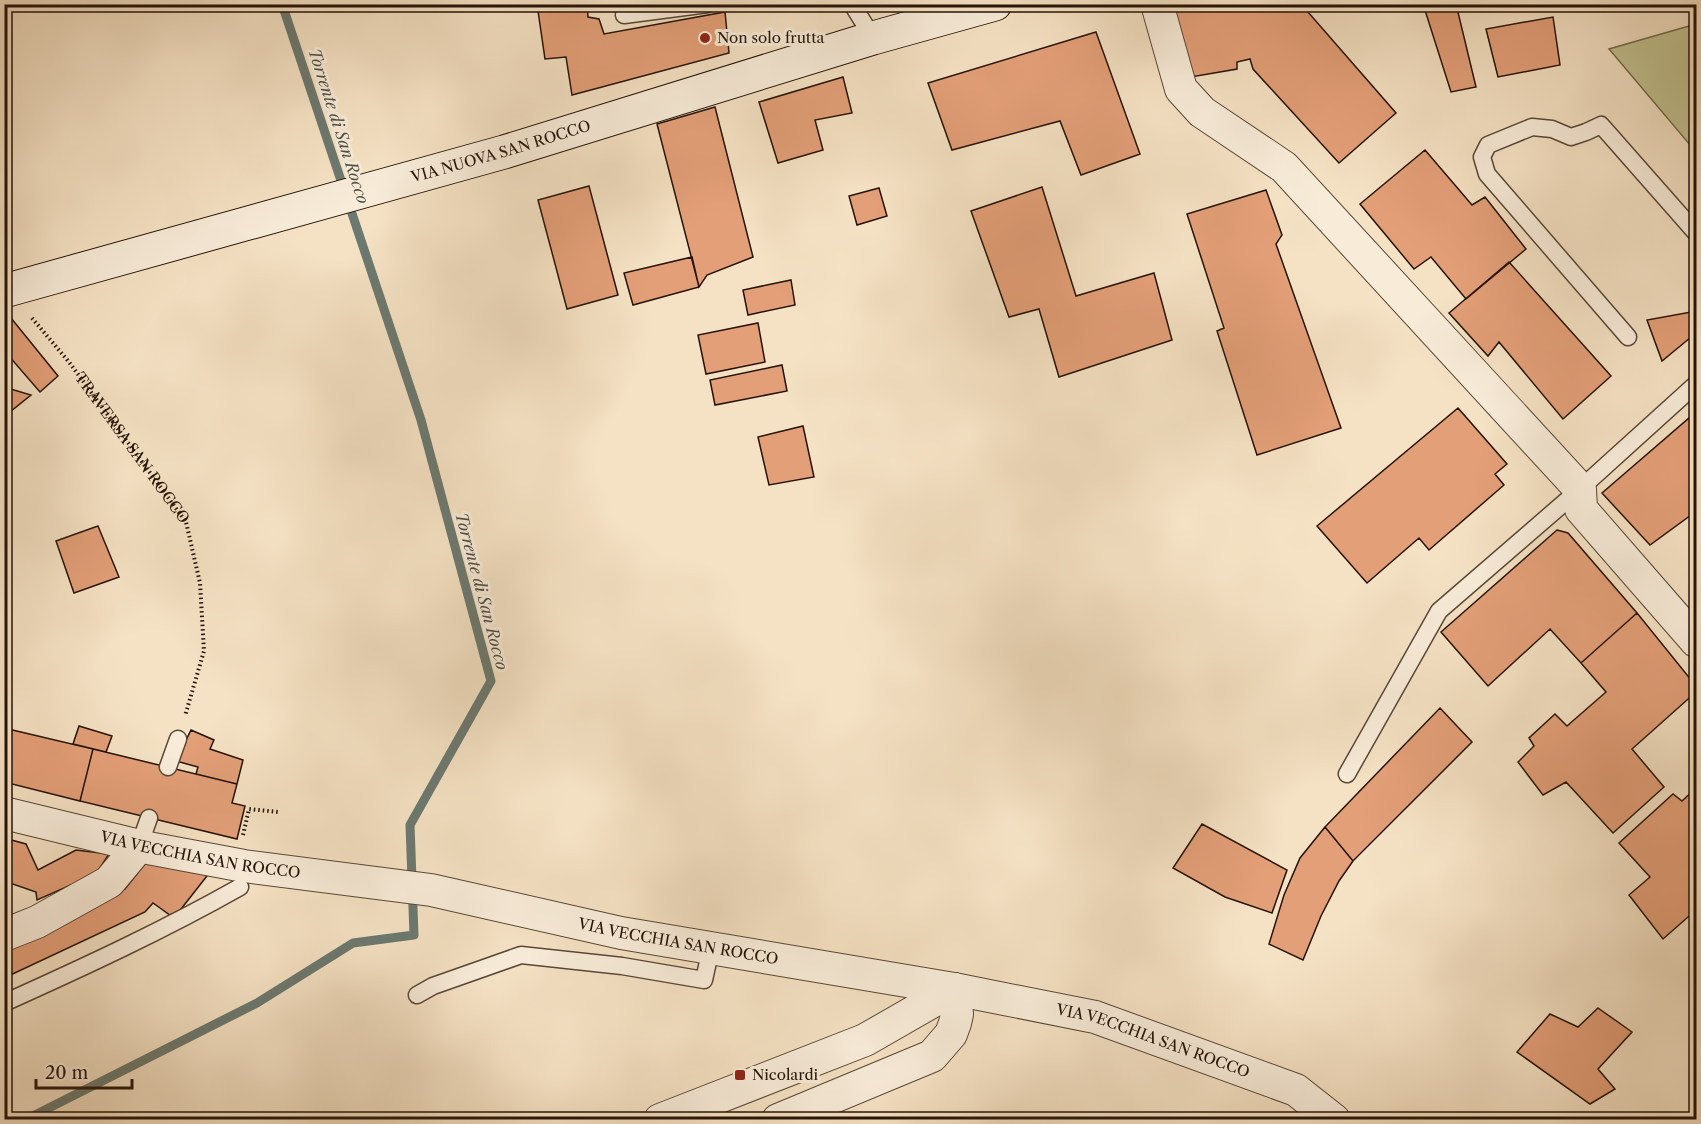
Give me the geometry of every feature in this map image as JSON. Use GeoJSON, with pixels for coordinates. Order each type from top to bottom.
{"type":"FeatureCollection","features":[{"type":"Feature","properties":{"kind":"main road","name":"VIA NUOVA SAN ROCCO"},"geometry":{"type":"LineString","coordinates":[[6,288],[62,275],[504,152],[873,38],[995,4]]}},
{"type":"Feature","properties":{"kind":"street"},"geometry":{"type":"LineString","coordinates":[[1157,4],[1181,89],[1202,112],[1284,167],[1580,489],[1581,509],[1696,641]]}},
{"type":"Feature","properties":{"kind":"street","name":"VIA VECCHIA SAN ROCCO"},"geometry":{"type":"LineString","coordinates":[[4,813],[144,832],[241,866],[431,890],[621,933],[954,989],[1095,1017],[1296,1090],[1334,1119]]}},
{"type":"Feature","properties":{"kind":"street"},"geometry":{"type":"LineString","coordinates":[[4,935],[37,922],[109,882],[144,832]]}},
{"type":"Feature","properties":{"kind":"street"},"geometry":{"type":"LineString","coordinates":[[660,1119],[865,1040],[954,989],[957,1014],[953,1028],[951,1034],[932,1056],[778,1119]]}},
{"type":"Feature","properties":{"kind":"lane"},"geometry":{"type":"LineString","coordinates":[[624,15],[708,4]]}},
{"type":"Feature","properties":{"kind":"lane"},"geometry":{"type":"LineString","coordinates":[[852,4],[873,38]]}},
{"type":"Feature","properties":{"kind":"lane"},"geometry":{"type":"LineString","coordinates":[[1628,337],[1487,174],[1482,157],[1488,145],[1532,127],[1552,129],[1571,136],[1601,125],[1696,233]]}},
{"type":"Feature","properties":{"kind":"lane"},"geometry":{"type":"LineString","coordinates":[[1347,774],[1439,610],[1580,489],[1696,384]]}},
{"type":"Feature","properties":{"kind":"lane"},"geometry":{"type":"LineString","coordinates":[[168,767],[178,739]]}},
{"type":"Feature","properties":{"kind":"lane"},"geometry":{"type":"LineString","coordinates":[[4,1003],[193,913],[241,866]]}},
{"type":"Feature","properties":{"kind":"lane"},"geometry":{"type":"LineString","coordinates":[[417,995],[521,955],[622,966],[704,980],[711,948]]}},
{"type":"Feature","properties":{"kind":"path","name":"TRAVERSA SAN ROCCO"},"geometry":{"type":"LineString","coordinates":[[6,288],[69,362],[186,522],[200,582],[204,651],[178,739]]}},
{"type":"Feature","properties":{"kind":"path"},"geometry":{"type":"LineString","coordinates":[[241,866],[249,809],[278,812]]}},
{"type":"Feature","properties":{"kind":"green space"},"geometry":{"type":"Polygon","coordinates":[[[1696,24],[1696,152],[1609,49],[1696,24]]]}},
{"type":"Feature","properties":{"kind":"building"},"geometry":{"type":"Polygon","coordinates":[[[537,4],[587,4],[588,17],[599,19],[604,34],[725,12],[729,53],[572,95],[566,57],[545,59],[537,4]]]}},
{"type":"Feature","properties":{"kind":"building"},"geometry":{"type":"Polygon","coordinates":[[[1194,4],[1301,4],[1396,113],[1339,163],[1253,69],[1250,59],[1237,62],[1237,69],[1191,77],[1174,11],[1194,4]]]}},
{"type":"Feature","properties":{"kind":"building"},"geometry":{"type":"Polygon","coordinates":[[[1423,4],[1456,4],[1476,87],[1451,92],[1423,4]]]}},
{"type":"Feature","properties":{"kind":"building"},"geometry":{"type":"Polygon","coordinates":[[[1553,17],[1560,65],[1498,77],[1486,29],[1553,17]]]}},
{"type":"Feature","properties":{"kind":"building"},"geometry":{"type":"Polygon","coordinates":[[[1096,32],[1140,154],[1081,175],[1060,121],[952,150],[928,83],[1096,32]]]}},
{"type":"Feature","properties":{"kind":"building"},"geometry":{"type":"Polygon","coordinates":[[[843,77],[852,113],[815,120],[823,150],[778,163],[759,102],[843,77]]]}},
{"type":"Feature","properties":{"kind":"building"},"geometry":{"type":"Polygon","coordinates":[[[715,107],[753,257],[707,275],[699,287],[657,124],[715,107]]]}},
{"type":"Feature","properties":{"kind":"building"},"geometry":{"type":"Polygon","coordinates":[[[1425,150],[1472,205],[1485,197],[1526,249],[1466,299],[1431,257],[1414,269],[1360,204],[1425,150]]]}},
{"type":"Feature","properties":{"kind":"building"},"geometry":{"type":"Polygon","coordinates":[[[589,186],[618,295],[567,309],[538,200],[589,186]]]}},
{"type":"Feature","properties":{"kind":"building"},"geometry":{"type":"Polygon","coordinates":[[[1042,187],[1076,296],[1154,273],[1172,340],[1059,377],[1039,309],[1009,317],[971,211],[1042,187]]]}},
{"type":"Feature","properties":{"kind":"building"},"geometry":{"type":"Polygon","coordinates":[[[879,188],[887,216],[857,225],[849,196],[879,188]]]}},
{"type":"Feature","properties":{"kind":"building"},"geometry":{"type":"Polygon","coordinates":[[[1266,190],[1282,235],[1276,244],[1341,428],[1257,455],[1217,331],[1224,328],[1187,214],[1266,190]]]}},
{"type":"Feature","properties":{"kind":"building"},"geometry":{"type":"Polygon","coordinates":[[[692,257],[699,287],[633,305],[624,273],[692,257]]]}},
{"type":"Feature","properties":{"kind":"building"},"geometry":{"type":"Polygon","coordinates":[[[1509,262],[1611,376],[1563,419],[1499,342],[1488,356],[1449,313],[1509,262]]]}},
{"type":"Feature","properties":{"kind":"building"},"geometry":{"type":"Polygon","coordinates":[[[791,280],[795,305],[748,315],[743,290],[791,280]]]}},
{"type":"Feature","properties":{"kind":"building"},"geometry":{"type":"Polygon","coordinates":[[[1691,312],[1696,318],[1696,333],[1662,361],[1647,320],[1691,312]]]}},
{"type":"Feature","properties":{"kind":"building"},"geometry":{"type":"Polygon","coordinates":[[[11,318],[58,376],[40,392],[8,355],[4,358],[4,320],[11,318]]]}},
{"type":"Feature","properties":{"kind":"building"},"geometry":{"type":"Polygon","coordinates":[[[758,323],[765,362],[706,374],[698,335],[758,323]]]}},
{"type":"Feature","properties":{"kind":"building"},"geometry":{"type":"Polygon","coordinates":[[[782,365],[787,391],[715,405],[710,380],[782,365]]]}},
{"type":"Feature","properties":{"kind":"building"},"geometry":{"type":"Polygon","coordinates":[[[4,387],[31,395],[10,412],[7,436],[4,437],[4,387]]]}},
{"type":"Feature","properties":{"kind":"building"},"geometry":{"type":"Polygon","coordinates":[[[1458,408],[1507,464],[1495,474],[1504,485],[1429,550],[1419,538],[1367,583],[1317,526],[1458,408]]]}},
{"type":"Feature","properties":{"kind":"building"},"geometry":{"type":"Polygon","coordinates":[[[1696,412],[1696,503],[1691,515],[1650,545],[1602,493],[1696,412]]]}},
{"type":"Feature","properties":{"kind":"building"},"geometry":{"type":"Polygon","coordinates":[[[803,426],[814,477],[769,485],[758,437],[803,426]]]}},
{"type":"Feature","properties":{"kind":"building"},"geometry":{"type":"Polygon","coordinates":[[[98,526],[119,577],[74,593],[56,541],[98,526]]]}},
{"type":"Feature","properties":{"kind":"building"},"geometry":{"type":"Polygon","coordinates":[[[1557,530],[1568,533],[1637,613],[1581,663],[1550,629],[1488,686],[1441,632],[1557,530]]]}},
{"type":"Feature","properties":{"kind":"building"},"geometry":{"type":"Polygon","coordinates":[[[1637,613],[1696,686],[1696,692],[1632,749],[1664,787],[1613,833],[1566,782],[1543,795],[1518,762],[1534,746],[1529,738],[1555,714],[1567,726],[1606,692],[1581,663],[1637,613]]]}},
{"type":"Feature","properties":{"kind":"building"},"geometry":{"type":"Polygon","coordinates":[[[1440,708],[1472,742],[1353,861],[1325,827],[1440,708]]]}},
{"type":"Feature","properties":{"kind":"building"},"geometry":{"type":"Polygon","coordinates":[[[79,726],[112,736],[106,752],[73,744],[79,726]]]}},
{"type":"Feature","properties":{"kind":"building"},"geometry":{"type":"Polygon","coordinates":[[[4,728],[93,749],[80,801],[4,782],[4,728]]]}},
{"type":"Feature","properties":{"kind":"building"},"geometry":{"type":"Polygon","coordinates":[[[191,730],[214,740],[210,749],[243,760],[237,784],[196,774],[198,767],[176,761],[191,730]]]}},
{"type":"Feature","properties":{"kind":"building"},"geometry":{"type":"Polygon","coordinates":[[[93,749],[237,784],[232,803],[245,806],[237,839],[80,801],[93,749]]]}},
{"type":"Feature","properties":{"kind":"building"},"geometry":{"type":"Polygon","coordinates":[[[1696,788],[1696,910],[1663,939],[1629,895],[1650,877],[1619,843],[1673,794],[1682,801],[1696,788]]]}},
{"type":"Feature","properties":{"kind":"building"},"geometry":{"type":"Polygon","coordinates":[[[1202,824],[1287,870],[1272,913],[1225,897],[1173,868],[1202,824]]]}},
{"type":"Feature","properties":{"kind":"building"},"geometry":{"type":"Polygon","coordinates":[[[1325,827],[1353,861],[1339,881],[1321,916],[1303,960],[1269,944],[1284,895],[1300,858],[1325,827]]]}},
{"type":"Feature","properties":{"kind":"building"},"geometry":{"type":"Polygon","coordinates":[[[4,838],[26,844],[38,870],[76,850],[109,854],[96,874],[37,900],[36,892],[4,881],[4,838]]]}},
{"type":"Feature","properties":{"kind":"building"},"geometry":{"type":"Polygon","coordinates":[[[152,855],[214,867],[174,918],[153,903],[145,912],[4,978],[4,950],[125,889],[152,855]]]}},
{"type":"Feature","properties":{"kind":"building"},"geometry":{"type":"Polygon","coordinates":[[[1598,1008],[1632,1032],[1598,1069],[1615,1089],[1590,1104],[1517,1052],[1550,1014],[1578,1027],[1598,1008]]]}},
{"type":"Feature","properties":{"kind":"waterway","name":"Torrente di San Rocco"},"geometry":{"type":"LineString","coordinates":[[25,1120],[257,1003],[353,943],[414,935],[410,825],[491,681],[421,420],[282,4]]}},
{"type":"Feature","properties":{"kind":"place","name":"Non solo frutta"},"geometry":{"type":"Point","coordinates":[705,38]}},
{"type":"Feature","properties":{"kind":"place","name":"Nicolardi"},"geometry":{"type":"Point","coordinates":[740,1075]}}]}
